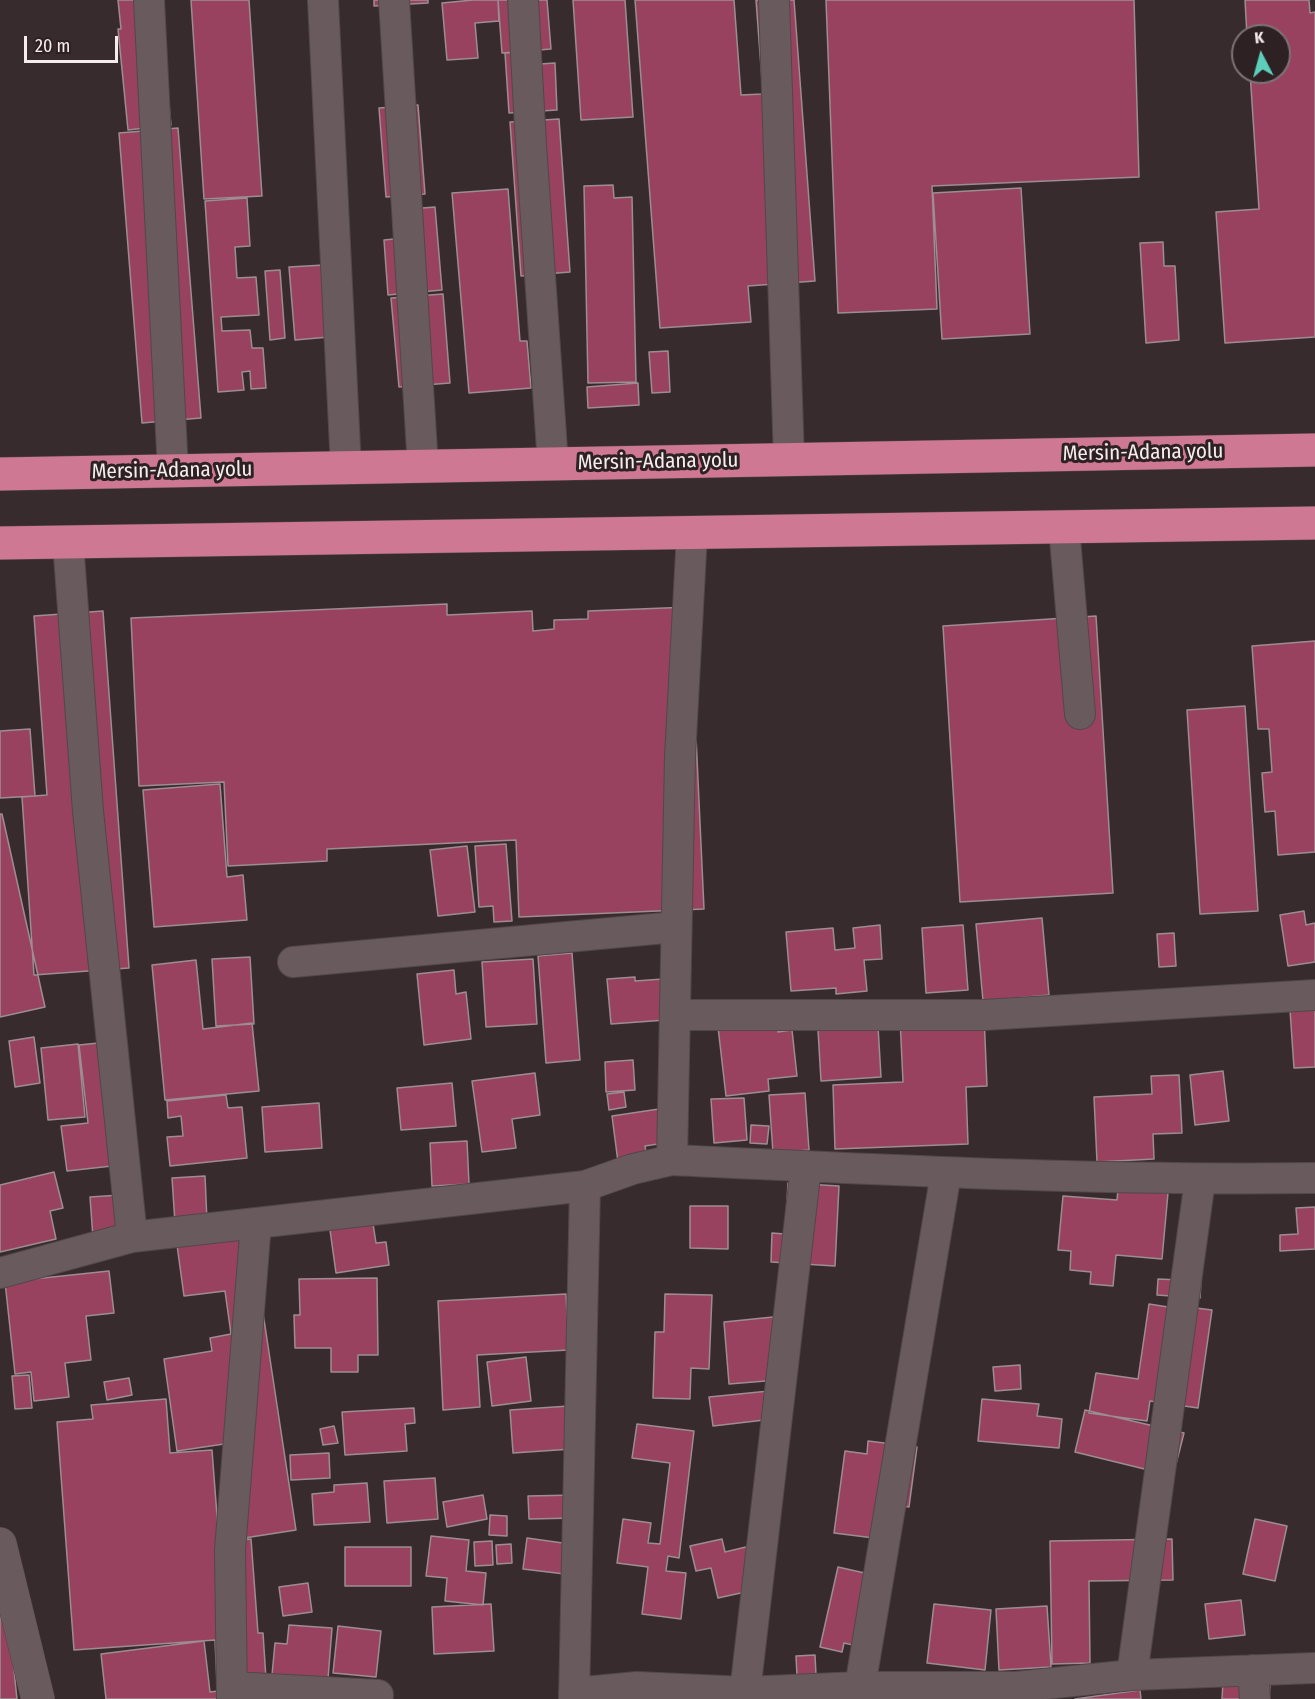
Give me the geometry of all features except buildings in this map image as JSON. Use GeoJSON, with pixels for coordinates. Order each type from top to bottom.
{"type":"FeatureCollection","features":[{"type":"Feature","properties":{"kind":"highway","name":"Mersin-Adana yolu"},"geometry":{"type":"LineString","coordinates":[[0,474],[1315,450]]}},
{"type":"Feature","properties":{"kind":"highway"},"geometry":{"type":"LineString","coordinates":[[0,543],[1315,523]]}},
{"type":"Feature","properties":{"kind":"main road"},"geometry":{"type":"LineString","coordinates":[[0,1544],[38,1699]]}},
{"type":"Feature","properties":{"kind":"street"},"geometry":{"type":"LineString","coordinates":[[149,0],[173,471]]}},
{"type":"Feature","properties":{"kind":"street"},"geometry":{"type":"LineString","coordinates":[[323,0],[346,468]]}},
{"type":"Feature","properties":{"kind":"street"},"geometry":{"type":"LineString","coordinates":[[394,0],[423,466]]}},
{"type":"Feature","properties":{"kind":"street"},"geometry":{"type":"LineString","coordinates":[[523,0],[553,464]]}},
{"type":"Feature","properties":{"kind":"street"},"geometry":{"type":"LineString","coordinates":[[774,0],[789,460]]}},
{"type":"Feature","properties":{"kind":"street"},"geometry":{"type":"LineString","coordinates":[[1064,527],[1080,714]]}},
{"type":"Feature","properties":{"kind":"street"},"geometry":{"type":"LineString","coordinates":[[672,1160],[680,757],[692,533]]}},
{"type":"Feature","properties":{"kind":"street"},"geometry":{"type":"LineString","coordinates":[[68,542],[88,811],[132,1237]]}},
{"type":"Feature","properties":{"kind":"street"},"geometry":{"type":"LineString","coordinates":[[293,962],[676,927]]}},
{"type":"Feature","properties":{"kind":"street"},"geometry":{"type":"LineString","coordinates":[[675,1015],[984,1015],[1315,995]]}},
{"type":"Feature","properties":{"kind":"street"},"geometry":{"type":"LineString","coordinates":[[0,1273],[132,1237],[585,1186],[633,1169],[672,1160],[946,1173],[1200,1180],[1315,1178]]}},
{"type":"Feature","properties":{"kind":"street"},"geometry":{"type":"LineString","coordinates":[[745,1692],[806,1167]]}},
{"type":"Feature","properties":{"kind":"street"},"geometry":{"type":"LineString","coordinates":[[859,1693],[946,1173]]}},
{"type":"Feature","properties":{"kind":"street"},"geometry":{"type":"LineString","coordinates":[[1132,1675],[1200,1180]]}},
{"type":"Feature","properties":{"kind":"street"},"geometry":{"type":"LineString","coordinates":[[585,1186],[574,1696],[637,1687],[745,1692],[1016,1693],[1132,1675],[1254,1684],[1315,1668]]}},
{"type":"Feature","properties":{"kind":"street"},"geometry":{"type":"LineString","coordinates":[[256,1223],[230,1550],[233,1693],[378,1695]]}}]}
